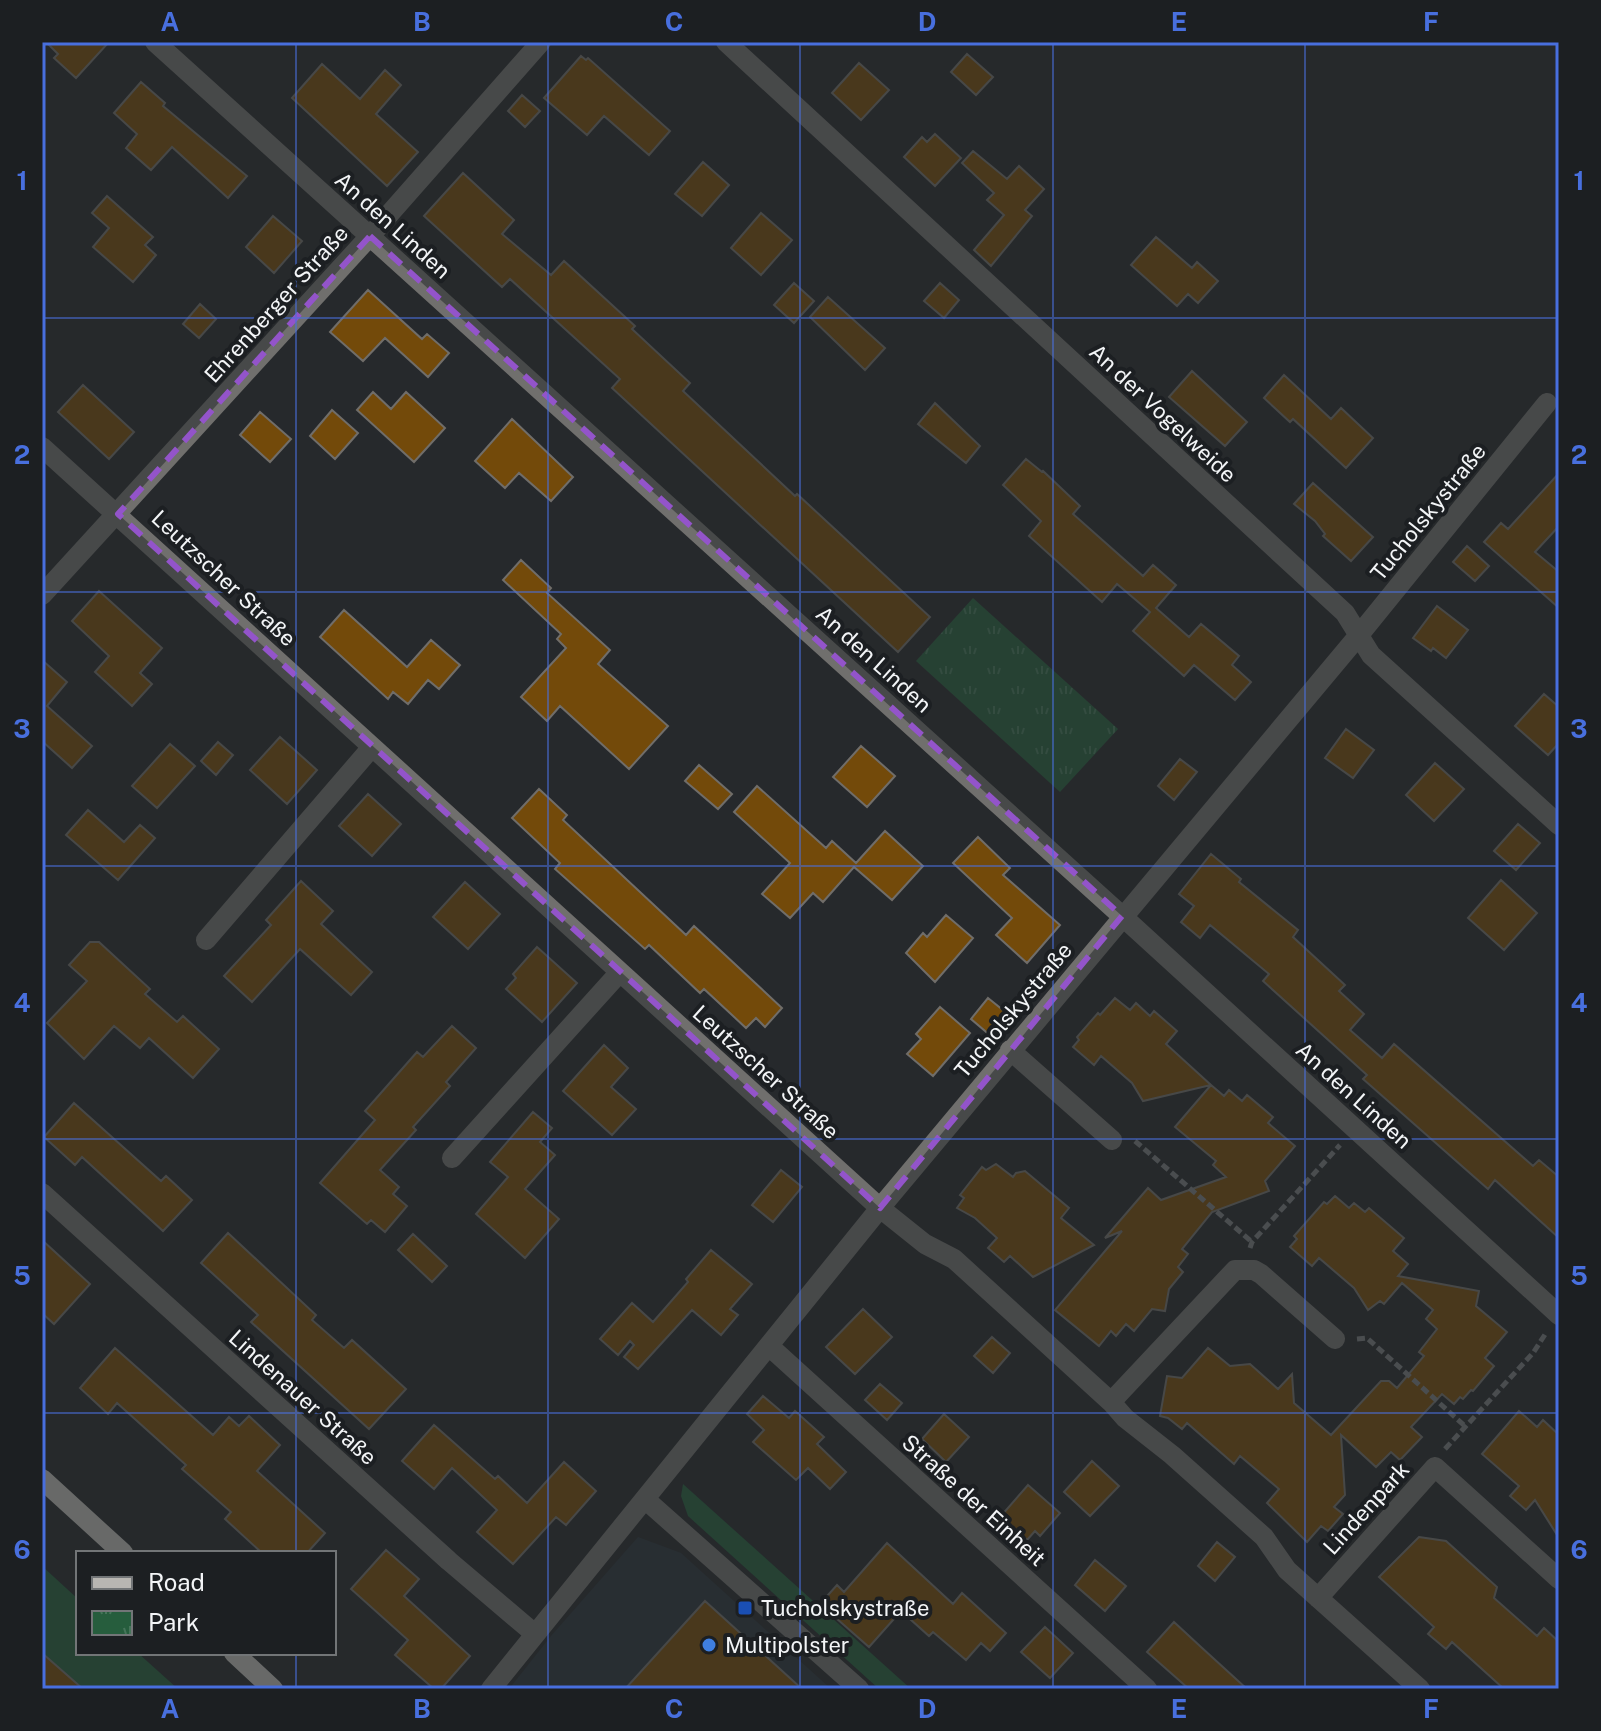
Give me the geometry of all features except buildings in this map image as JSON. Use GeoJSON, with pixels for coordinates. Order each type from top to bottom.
{"type":"FeatureCollection","features":[{"type":"Feature","properties":{"kind":"main road"},"geometry":{"type":"LineString","coordinates":[[42,1479],[121,1551]]}},
{"type":"Feature","properties":{"kind":"main road"},"geometry":{"type":"LineString","coordinates":[[236,1655],[273,1689]]}},
{"type":"Feature","properties":{"kind":"street","name":"An den Linden"},"geometry":{"type":"LineString","coordinates":[[155,42],[1356,1128],[1555,1321]]}},
{"type":"Feature","properties":{"kind":"street","name":"Ehrenberger Straße"},"geometry":{"type":"LineString","coordinates":[[42,595],[370,236],[541,42]]}},
{"type":"Feature","properties":{"kind":"street","name":"An der Vogelweide"},"geometry":{"type":"LineString","coordinates":[[726,42],[1345,613],[1371,655],[1559,825]]}},
{"type":"Feature","properties":{"kind":"street","name":"Tucholskystraße"},"geometry":{"type":"LineString","coordinates":[[491,1689],[880,1208],[1359,635],[1547,403]]}},
{"type":"Feature","properties":{"kind":"street","name":"Leutzscher Straße"},"geometry":{"type":"LineString","coordinates":[[42,447],[880,1208]]}},
{"type":"Feature","properties":{"kind":"street"},"geometry":{"type":"LineString","coordinates":[[206,940],[372,747]]}},
{"type":"Feature","properties":{"kind":"street"},"geometry":{"type":"LineString","coordinates":[[452,1158],[620,972]]}},
{"type":"Feature","properties":{"kind":"street"},"geometry":{"type":"LineString","coordinates":[[1010,1050],[1112,1140]]}},
{"type":"Feature","properties":{"kind":"street","name":"Lindenauer Straße"},"geometry":{"type":"LineString","coordinates":[[42,1193],[449,1561],[535,1634]]}},
{"type":"Feature","properties":{"kind":"street"},"geometry":{"type":"LineString","coordinates":[[880,1208],[925,1244],[954,1259],[1125,1418],[1172,1455],[1264,1537],[1287,1570],[1420,1689]]}},
{"type":"Feature","properties":{"kind":"street"},"geometry":{"type":"LineString","coordinates":[[1111,1402],[1235,1270],[1245,1269],[1261,1274],[1335,1339]]}},
{"type":"Feature","properties":{"kind":"street","name":"Straße der Einheit"},"geometry":{"type":"LineString","coordinates":[[769,1346],[1147,1689]]}},
{"type":"Feature","properties":{"kind":"street","name":"Lindenpark"},"geometry":{"type":"LineString","coordinates":[[1318,1598],[1435,1467],[1559,1579]]}},
{"type":"Feature","properties":{"kind":"street"},"geometry":{"type":"LineString","coordinates":[[646,1500],[859,1689]]}},
{"type":"Feature","properties":{"kind":"path"},"geometry":{"type":"LineString","coordinates":[[1245,1269],[1252,1242],[1356,1128]]}},
{"type":"Feature","properties":{"kind":"path"},"geometry":{"type":"LineString","coordinates":[[1112,1140],[1137,1141],[1252,1242]]}},
{"type":"Feature","properties":{"kind":"path"},"geometry":{"type":"LineString","coordinates":[[1435,1467],[1440,1454],[1533,1353],[1555,1321]]}},
{"type":"Feature","properties":{"kind":"path"},"geometry":{"type":"LineString","coordinates":[[1335,1339],[1367,1338],[1466,1427]]}},
{"type":"Feature","properties":{"kind":"highlighted area"},"geometry":{"type":"Polygon","coordinates":[[[370,236],[1122,916],[880,1208],[118,514],[370,236]]]}},
{"type":"Feature","properties":{"kind":"shaded area"},"geometry":{"type":"Polygon","coordinates":[[[638,1537],[681,1553],[831,1689],[509,1689],[638,1537]]]}},
{"type":"Feature","properties":{"kind":"green space"},"geometry":{"type":"Polygon","coordinates":[[[973,598],[1118,729],[1060,792],[916,661],[973,598]]]}},
{"type":"Feature","properties":{"kind":"green space"},"geometry":{"type":"Polygon","coordinates":[[[683,1484],[911,1689],[879,1689],[688,1516],[681,1496],[683,1484]]]}},
{"type":"Feature","properties":{"kind":"green space"},"geometry":{"type":"Polygon","coordinates":[[[42,1566],[76,1597],[76,1655],[140,1655],[178,1689],[42,1689],[42,1566]]]}},
{"type":"Feature","properties":{"kind":"place","name":"Tucholskystraße"},"geometry":{"type":"Point","coordinates":[745,1608]}},
{"type":"Feature","properties":{"kind":"place","name":"Multipolster"},"geometry":{"type":"Point","coordinates":[709,1645]}}]}
